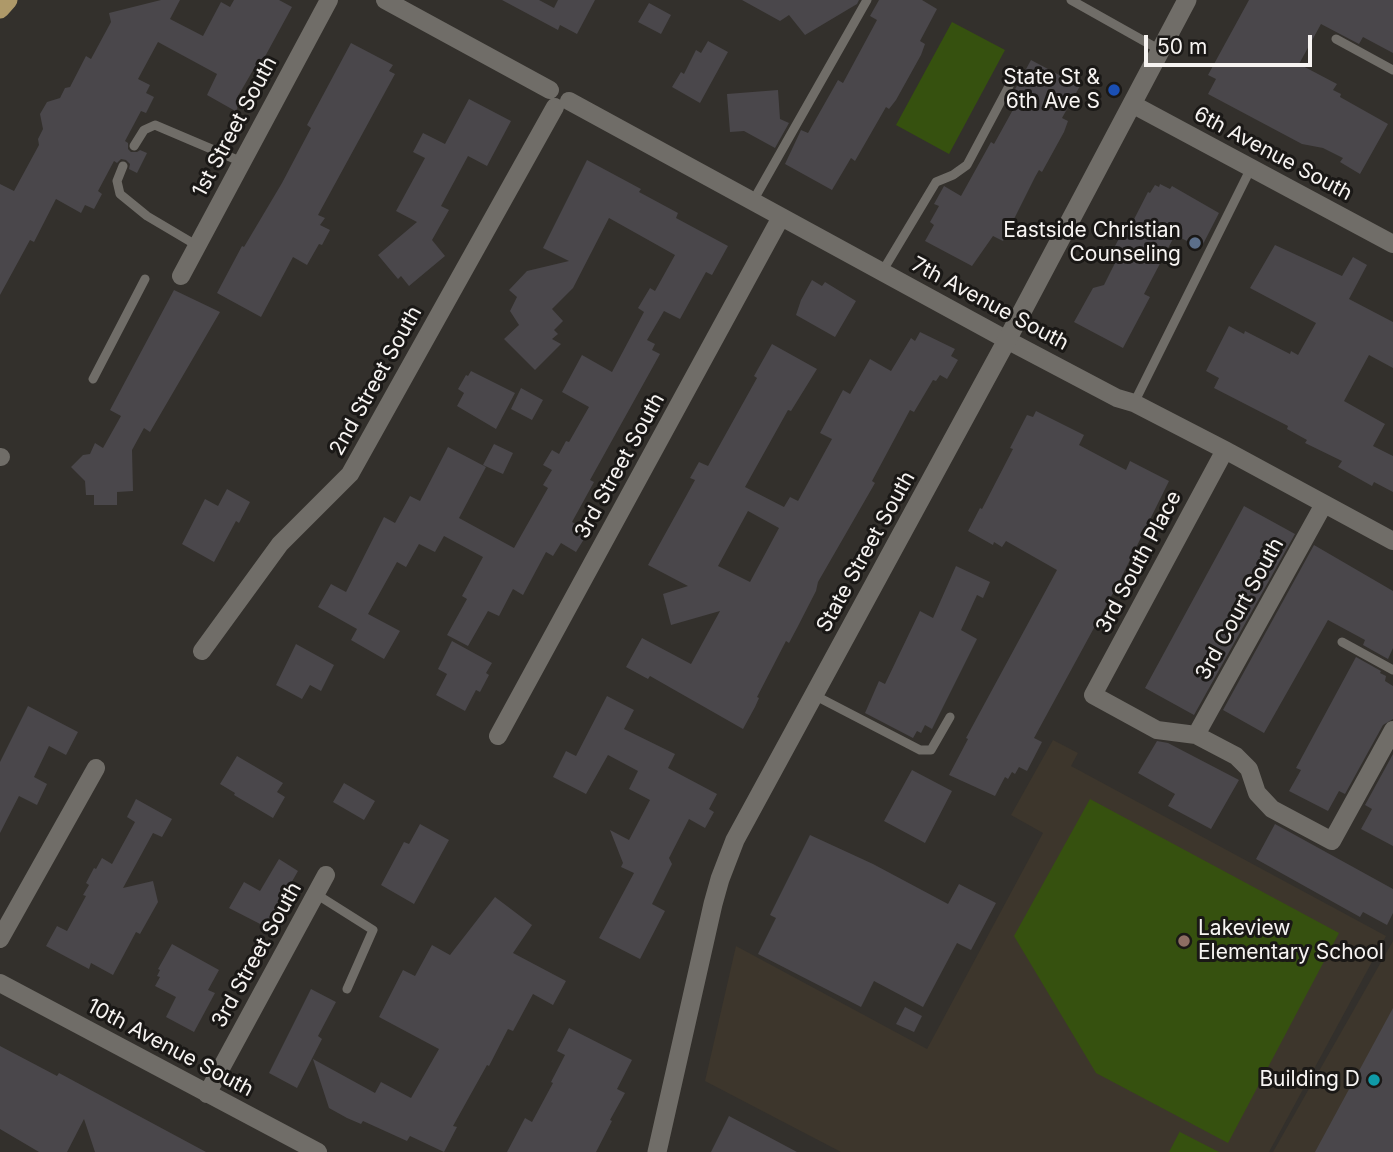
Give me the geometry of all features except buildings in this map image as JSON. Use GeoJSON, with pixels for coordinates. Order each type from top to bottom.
{"type":"FeatureCollection","features":[{"type":"Feature","properties":{"kind":"main road"},"geometry":{"type":"LineString","coordinates":[[0,9],[9,0]]}},
{"type":"Feature","properties":{"kind":"street","name":"1st Street South"},"geometry":{"type":"LineString","coordinates":[[181,276],[329,0]]}},
{"type":"Feature","properties":{"kind":"street","name":"7th Avenue South"},"geometry":{"type":"LineString","coordinates":[[386,0],[558,99],[753,201],[1007,341],[1226,450],[1393,541]]}},
{"type":"Feature","properties":{"kind":"street","name":"State Street South"},"geometry":{"type":"LineString","coordinates":[[657,1152],[720,879],[735,840],[1007,341],[1186,0]]}},
{"type":"Feature","properties":{"kind":"street","name":"2nd Street South"},"geometry":{"type":"LineString","coordinates":[[202,651],[280,544],[350,474],[558,99]]}},
{"type":"Feature","properties":{"kind":"street","name":"6th Avenue South"},"geometry":{"type":"LineString","coordinates":[[1132,104],[1393,244]]}},
{"type":"Feature","properties":{"kind":"street","name":"3rd Street South"},"geometry":{"type":"LineString","coordinates":[[498,737],[781,217]]}},
{"type":"Feature","properties":{"kind":"street","name":"3rd South Place"},"geometry":{"type":"LineString","coordinates":[[1196,735],[1157,730],[1093,695],[1226,450]]}},
{"type":"Feature","properties":{"kind":"street","name":"3rd Court South"},"geometry":{"type":"LineString","coordinates":[[1196,735],[1324,504]]}},
{"type":"Feature","properties":{"kind":"street"},"geometry":{"type":"LineString","coordinates":[[1196,735],[1236,756],[1249,769],[1257,793],[1272,809],[1332,841],[1393,730]]}},
{"type":"Feature","properties":{"kind":"street"},"geometry":{"type":"LineString","coordinates":[[0,939],[96,768]]}},
{"type":"Feature","properties":{"kind":"street","name":"3rd Street South"},"geometry":{"type":"LineString","coordinates":[[207,1094],[326,874]]}},
{"type":"Feature","properties":{"kind":"street","name":"10th Avenue South"},"geometry":{"type":"LineString","coordinates":[[0,983],[318,1152]]}},
{"type":"Feature","properties":{"kind":"lane"},"geometry":{"type":"LineString","coordinates":[[753,201],[867,0]]}},
{"type":"Feature","properties":{"kind":"lane"},"geometry":{"type":"LineString","coordinates":[[1071,0],[1160,50]]}},
{"type":"Feature","properties":{"kind":"lane"},"geometry":{"type":"LineString","coordinates":[[1336,39],[1393,70]]}},
{"type":"Feature","properties":{"kind":"lane"},"geometry":{"type":"LineString","coordinates":[[882,272],[936,182],[967,165],[1017,71]]}},
{"type":"Feature","properties":{"kind":"lane"},"geometry":{"type":"LineString","coordinates":[[134,146],[144,130],[155,125],[242,162]]}},
{"type":"Feature","properties":{"kind":"lane"},"geometry":{"type":"LineString","coordinates":[[123,166],[117,181],[120,194],[148,216],[196,245]]}},
{"type":"Feature","properties":{"kind":"lane"},"geometry":{"type":"LineString","coordinates":[[1134,403],[1251,168]]}},
{"type":"Feature","properties":{"kind":"lane"},"geometry":{"type":"LineString","coordinates":[[93,379],[145,279]]}},
{"type":"Feature","properties":{"kind":"lane"},"geometry":{"type":"LineString","coordinates":[[1342,642],[1393,670]]}},
{"type":"Feature","properties":{"kind":"lane"},"geometry":{"type":"LineString","coordinates":[[814,695],[920,750],[931,750],[950,717]]}},
{"type":"Feature","properties":{"kind":"lane"},"geometry":{"type":"LineString","coordinates":[[316,894],[373,930],[347,989]]}},
{"type":"Feature","properties":{"kind":"shaded area","name":"Lakeview Elementary School"},"geometry":{"type":"Polygon","coordinates":[[[1053,740],[1078,753],[1071,766],[1386,936],[1269,1152],[841,1152],[705,1081],[736,946],[927,1049],[1043,833],[1011,815],[1053,740]]]}},
{"type":"Feature","properties":{"kind":"shaded area"},"geometry":{"type":"Polygon","coordinates":[[[1393,941],[1393,1152],[1273,1152],[1393,941]]]}},
{"type":"Feature","properties":{"kind":"green space"},"geometry":{"type":"Polygon","coordinates":[[[952,22],[1005,50],[949,154],[896,125],[952,22]]]}},
{"type":"Feature","properties":{"kind":"green space"},"geometry":{"type":"Polygon","coordinates":[[[1090,799],[1339,933],[1228,1143],[1096,1073],[1014,936],[1090,799]]]}},
{"type":"Feature","properties":{"kind":"green space"},"geometry":{"type":"Polygon","coordinates":[[[1180,1132],[1219,1152],[1169,1152],[1180,1132]]]}},
{"type":"Feature","properties":{"kind":"place","name":"State St & 6th Ave S"},"geometry":{"type":"Point","coordinates":[1114,90]}},
{"type":"Feature","properties":{"kind":"place","name":"Eastside Christian Counseling"},"geometry":{"type":"Point","coordinates":[1195,243]}},
{"type":"Feature","properties":{"kind":"place","name":"Lakeview Elementary School"},"geometry":{"type":"Point","coordinates":[1184,941]}},
{"type":"Feature","properties":{"kind":"place","name":"Building D"},"geometry":{"type":"Point","coordinates":[1374,1080]}}]}
